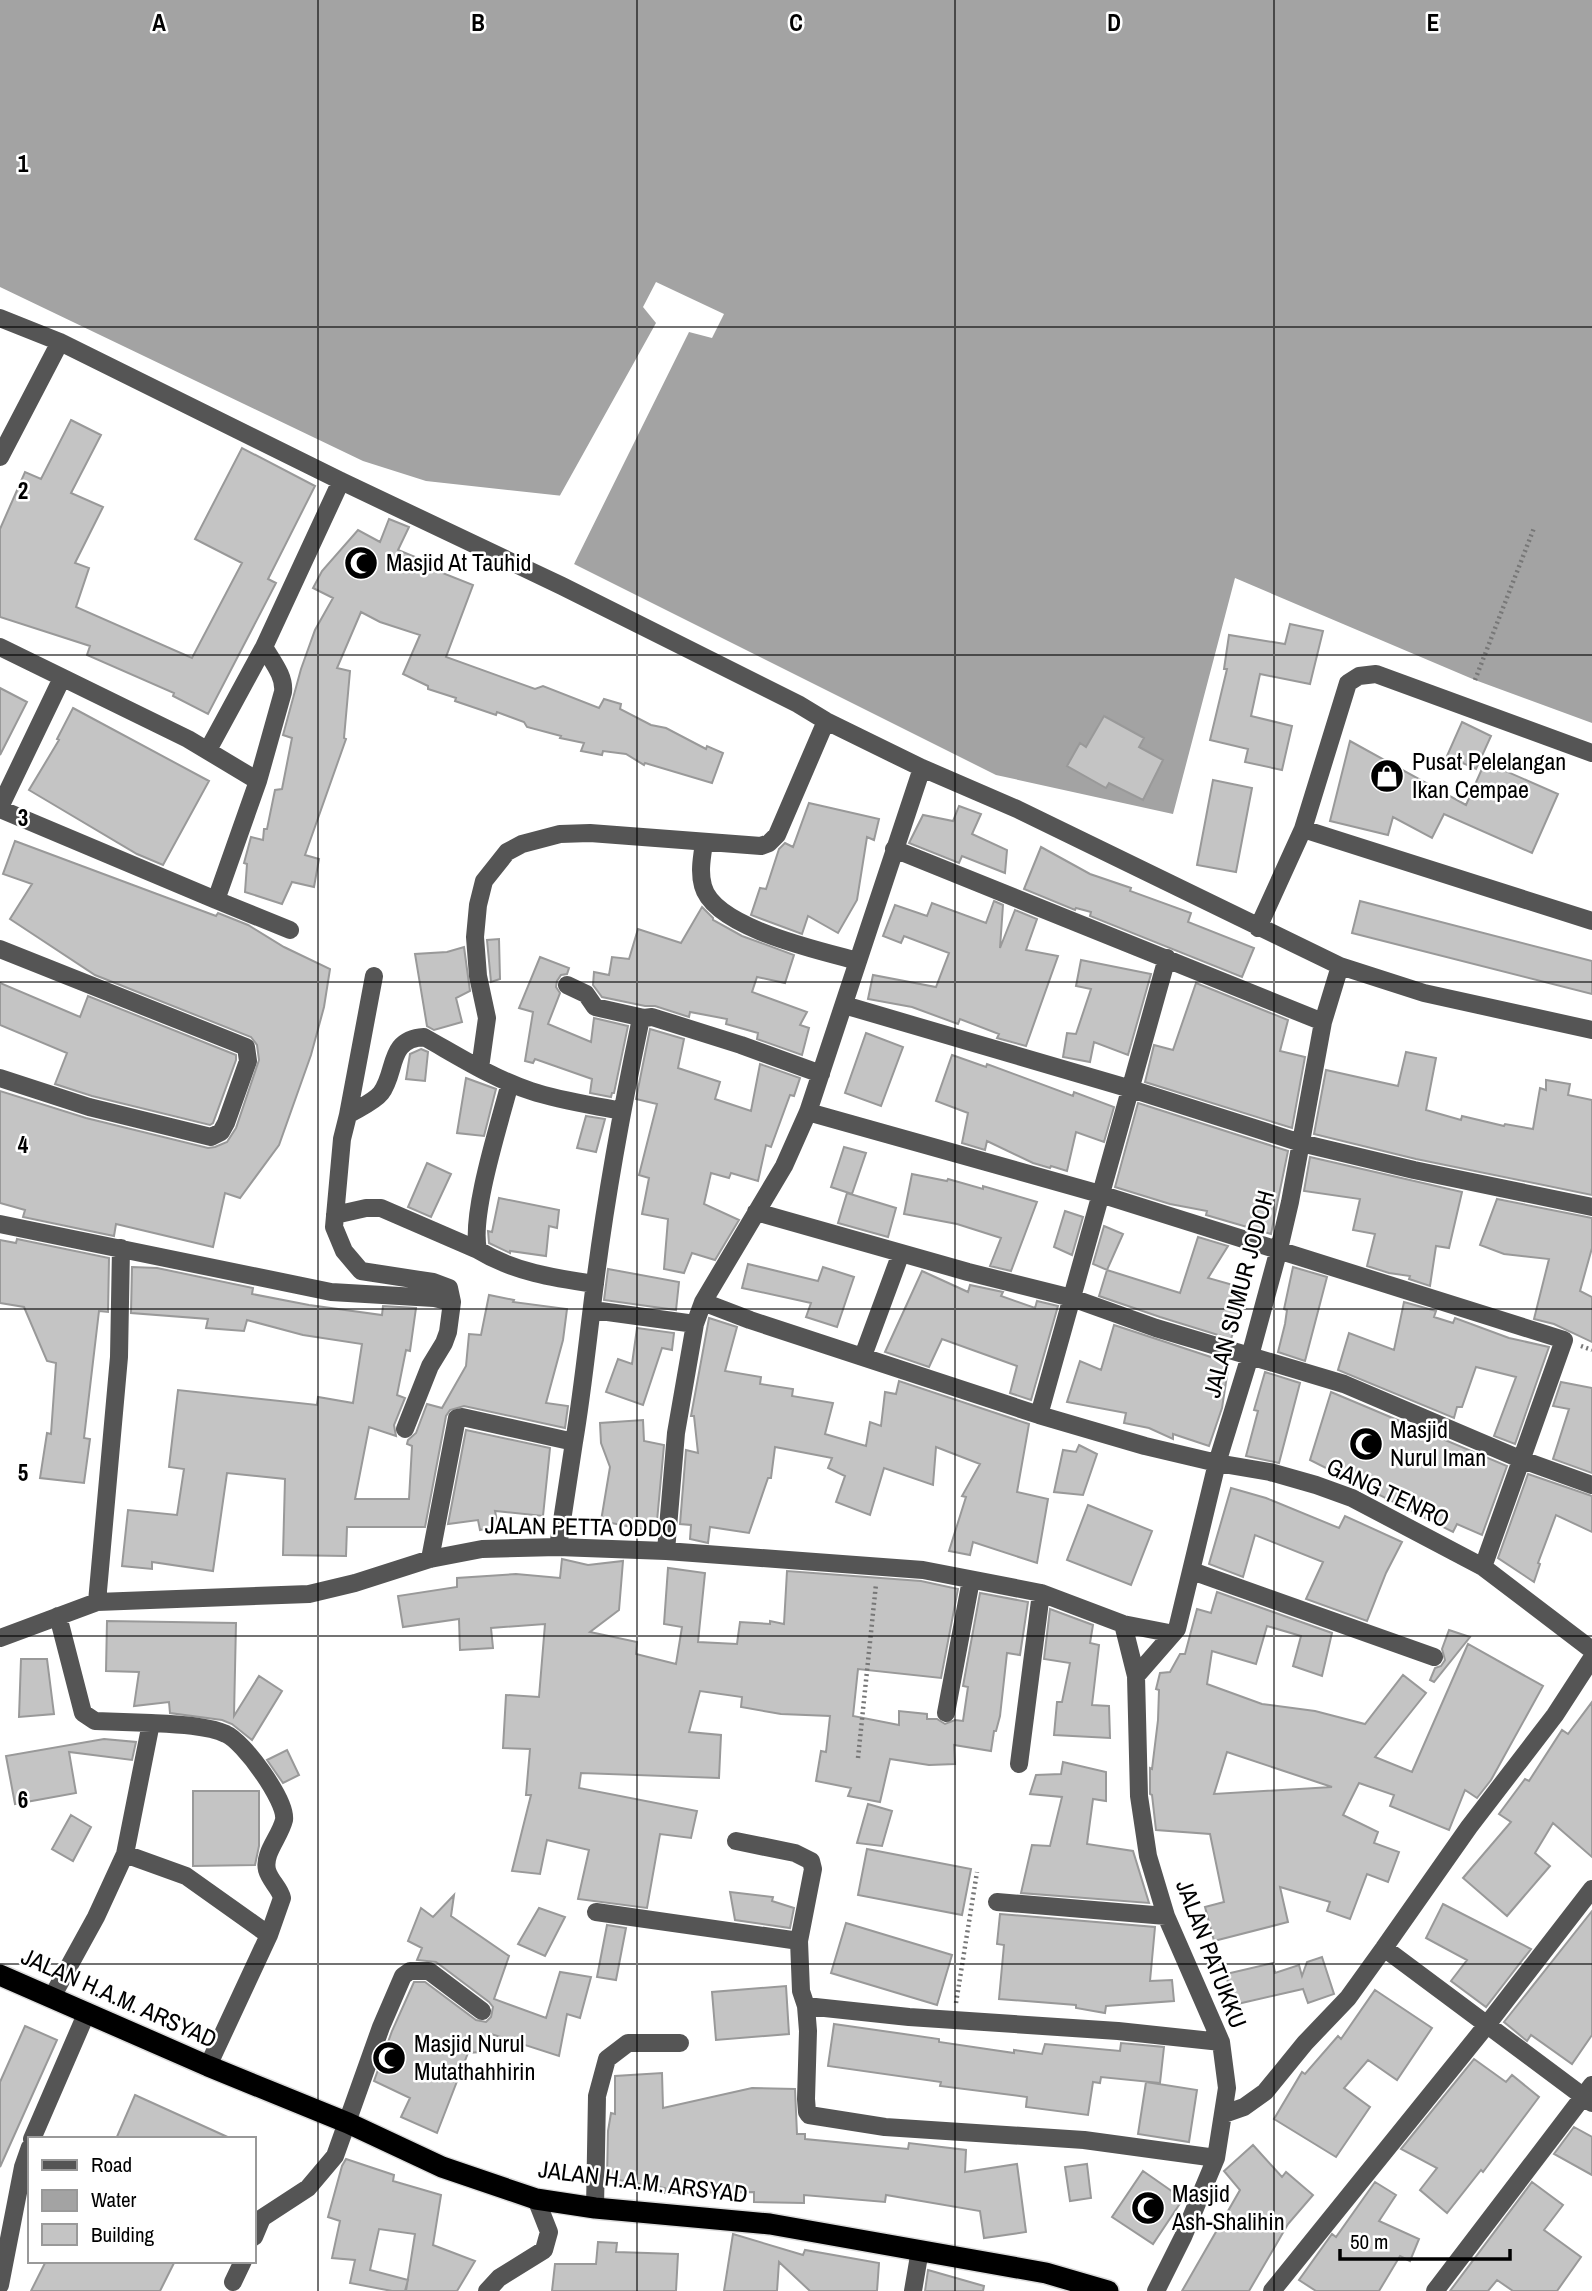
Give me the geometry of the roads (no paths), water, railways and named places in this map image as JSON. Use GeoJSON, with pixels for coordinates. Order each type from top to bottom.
{"type":"FeatureCollection","features":[{"type":"Feature","properties":{"kind":"highway","name":"JALAN H.A.M. ARSYAD"},"geometry":{"type":"LineString","coordinates":[[0,1975],[208,2066],[348,2123],[442,2167],[536,2199],[595,2208],[736,2219],[1046,2273],[1108,2291]]}},
{"type":"Feature","properties":{"kind":"street"},"geometry":{"type":"LineString","coordinates":[[0,318],[60,342],[574,592],[922,768],[1030,815],[1340,966],[1424,993],[1592,1030]]}},
{"type":"Feature","properties":{"kind":"street"},"geometry":{"type":"LineString","coordinates":[[0,457],[60,342]]}},
{"type":"Feature","properties":{"kind":"street"},"geometry":{"type":"LineString","coordinates":[[208,750],[264,647],[341,481]]}},
{"type":"Feature","properties":{"kind":"street"},"geometry":{"type":"LineString","coordinates":[[0,647],[208,750],[258,781]]}},
{"type":"Feature","properties":{"kind":"street"},"geometry":{"type":"LineString","coordinates":[[216,900],[258,781],[284,685],[264,647]]}},
{"type":"Feature","properties":{"kind":"street"},"geometry":{"type":"LineString","coordinates":[[1258,928],[1303,829],[1348,683],[1368,674],[1377,674],[1592,752]]}},
{"type":"Feature","properties":{"kind":"street"},"geometry":{"type":"LineString","coordinates":[[62,678],[0,808],[290,930]]}},
{"type":"Feature","properties":{"kind":"street"},"geometry":{"type":"LineString","coordinates":[[480,1068],[487,1018],[478,976],[475,937],[478,905],[484,881],[507,852],[522,844],[559,834],[613,833],[761,846],[769,843],[777,835],[826,721]]}},
{"type":"Feature","properties":{"kind":"street"},"geometry":{"type":"LineString","coordinates":[[666,1551],[676,1433],[695,1324],[703,1302],[784,1166],[808,1112],[922,768]]}},
{"type":"Feature","properties":{"kind":"street"},"geometry":{"type":"LineString","coordinates":[[1303,829],[1592,921]]}},
{"type":"Feature","properties":{"kind":"street"},"geometry":{"type":"LineString","coordinates":[[704,843],[701,868],[703,888],[719,908],[735,921],[808,947],[858,961]]}},
{"type":"Feature","properties":{"kind":"street"},"geometry":{"type":"LineString","coordinates":[[894,849],[1323,1022]]}},
{"type":"Feature","properties":{"kind":"street"},"geometry":{"type":"LineString","coordinates":[[0,949],[246,1047],[249,1053],[226,1123],[221,1132],[211,1137],[89,1107],[0,1078]]}},
{"type":"Feature","properties":{"kind":"street"},"geometry":{"type":"LineString","coordinates":[[1039,1415],[1167,958]]}},
{"type":"Feature","properties":{"kind":"street","name":"JALAN SUMUR JODOH"},"geometry":{"type":"LineString","coordinates":[[1174,1632],[1192,1571],[1217,1463],[1279,1249],[1323,1022],[1340,966]]}},
{"type":"Feature","properties":{"kind":"street"},"geometry":{"type":"LineString","coordinates":[[374,976],[342,1139],[334,1227],[344,1251],[361,1271],[433,1282],[449,1288],[452,1302],[444,1343],[430,1366],[405,1429]]}},
{"type":"Feature","properties":{"kind":"street"},"geometry":{"type":"LineString","coordinates":[[568,985],[586,994],[595,1007],[644,1018],[652,1017],[821,1074]]}},
{"type":"Feature","properties":{"kind":"street"},"geometry":{"type":"LineString","coordinates":[[844,1005],[1131,1089],[1301,1143],[1592,1208]]}},
{"type":"Feature","properties":{"kind":"street"},"geometry":{"type":"LineString","coordinates":[[558,1547],[622,1111],[640,1023],[644,1018]]}},
{"type":"Feature","properties":{"kind":"street"},"geometry":{"type":"LineString","coordinates":[[348,1115],[381,1094],[403,1042],[424,1037],[510,1083],[565,1100],[622,1111]]}},
{"type":"Feature","properties":{"kind":"street"},"geometry":{"type":"LineString","coordinates":[[478,1250],[475,1237],[510,1083]]}},
{"type":"Feature","properties":{"kind":"street"},"geometry":{"type":"LineString","coordinates":[[808,1112],[1100,1194],[1564,1340],[1483,1567]]}},
{"type":"Feature","properties":{"kind":"street"},"geometry":{"type":"LineString","coordinates":[[335,1214],[381,1208],[505,1264],[528,1272],[595,1284]]}},
{"type":"Feature","properties":{"kind":"street"},"geometry":{"type":"LineString","coordinates":[[756,1212],[1072,1298],[1156,1328],[1371,1394],[1520,1459],[1592,1485]]}},
{"type":"Feature","properties":{"kind":"street"},"geometry":{"type":"LineString","coordinates":[[0,1224],[331,1292],[434,1298],[452,1302]]}},
{"type":"Feature","properties":{"kind":"street"},"geometry":{"type":"LineString","coordinates":[[97,1602],[119,1357],[121,1248]]}},
{"type":"Feature","properties":{"kind":"street"},"geometry":{"type":"LineString","coordinates":[[863,1356],[901,1253]]}},
{"type":"Feature","properties":{"kind":"street","name":"GANG TENRO"},"geometry":{"type":"LineString","coordinates":[[703,1302],[750,1321],[1039,1415],[1145,1446],[1270,1472],[1352,1498],[1483,1567],[1592,1650]]}},
{"type":"Feature","properties":{"kind":"street"},"geometry":{"type":"LineString","coordinates":[[593,1310],[695,1324]]}},
{"type":"Feature","properties":{"kind":"street"},"geometry":{"type":"LineString","coordinates":[[430,1559],[457,1418],[574,1442]]}},
{"type":"Feature","properties":{"kind":"street","name":"JALAN PETTA ODDO"},"geometry":{"type":"LineString","coordinates":[[0,1637],[97,1602],[309,1594],[355,1583],[430,1559],[482,1549],[558,1547],[666,1551],[923,1570],[1041,1593],[1123,1623],[1174,1632]]}},
{"type":"Feature","properties":{"kind":"street"},"geometry":{"type":"LineString","coordinates":[[1192,1571],[1434,1657]]}},
{"type":"Feature","properties":{"kind":"street"},"geometry":{"type":"LineString","coordinates":[[946,1713],[971,1580]]}},
{"type":"Feature","properties":{"kind":"street"},"geometry":{"type":"LineString","coordinates":[[1019,1764],[1041,1593]]}},
{"type":"Feature","properties":{"kind":"street"},"geometry":{"type":"LineString","coordinates":[[58,1616],[83,1713],[95,1721],[151,1723],[223,1732],[234,1738],[269,1781],[284,1814],[284,1821],[267,1862],[267,1872],[282,1898],[269,1935],[208,2066]]}},
{"type":"Feature","properties":{"kind":"street","name":"JALAN PATUKKU"},"geometry":{"type":"LineString","coordinates":[[1123,1623],[1136,1676],[1139,1796],[1148,1856],[1166,1916],[1221,2042],[1227,2088],[1216,2158],[1183,2237],[1156,2291]]}},
{"type":"Feature","properties":{"kind":"street"},"geometry":{"type":"LineString","coordinates":[[1136,1676],[1174,1632]]}},
{"type":"Feature","properties":{"kind":"street"},"geometry":{"type":"LineString","coordinates":[[1224,2115],[1244,2107],[1265,2092],[1305,2043],[1348,1998],[1469,1827],[1555,1715],[1592,1658]]}},
{"type":"Feature","properties":{"kind":"street"},"geometry":{"type":"LineString","coordinates":[[52,1997],[96,1917],[125,1854],[151,1723]]}},
{"type":"Feature","properties":{"kind":"street"},"geometry":{"type":"LineString","coordinates":[[736,1841],[795,1853],[811,1861],[813,1869],[799,1941],[801,1991],[806,2006],[806,2110],[810,2116],[885,2127],[1084,2140],[1216,2158]]}},
{"type":"Feature","properties":{"kind":"street"},"geometry":{"type":"LineString","coordinates":[[125,1854],[186,1877],[269,1935]]}},
{"type":"Feature","properties":{"kind":"street"},"geometry":{"type":"LineString","coordinates":[[1272,2291],[1486,2026],[1592,1889]]}},
{"type":"Feature","properties":{"kind":"street"},"geometry":{"type":"LineString","coordinates":[[997,1902],[1166,1916]]}},
{"type":"Feature","properties":{"kind":"street"},"geometry":{"type":"LineString","coordinates":[[596,1912],[799,1941]]}},
{"type":"Feature","properties":{"kind":"street"},"geometry":{"type":"LineString","coordinates":[[1384,1948],[1486,2026],[1589,2095],[1435,2291]]}},
{"type":"Feature","properties":{"kind":"street"},"geometry":{"type":"LineString","coordinates":[[256,2232],[262,2218],[308,2188],[335,2156],[393,1995],[403,1976],[410,1971],[429,1971],[482,2011]]}},
{"type":"Feature","properties":{"kind":"street"},"geometry":{"type":"LineString","coordinates":[[806,2006],[953,2021],[1118,2031],[1221,2042]]}},
{"type":"Feature","properties":{"kind":"street"},"geometry":{"type":"LineString","coordinates":[[33,2137],[87,2012]]}},
{"type":"Feature","properties":{"kind":"street"},"geometry":{"type":"LineString","coordinates":[[595,2208],[597,2096],[607,2059],[628,2043],[680,2043]]}},
{"type":"Feature","properties":{"kind":"street"},"geometry":{"type":"LineString","coordinates":[[0,2286],[28,2153]]}},
{"type":"Feature","properties":{"kind":"street"},"geometry":{"type":"LineString","coordinates":[[487,2291],[499,2278],[544,2250],[549,2232],[536,2199]]}},
{"type":"Feature","properties":{"kind":"street"},"geometry":{"type":"LineString","coordinates":[[914,2291],[919,2250]]}},
{"type":"Feature","properties":{"kind":"street"},"geometry":{"type":"LineString","coordinates":[[233,2282],[242,2263]]}},
{"type":"Feature","properties":{"kind":"water"},"geometry":{"type":"Polygon","coordinates":[[[0,0],[1592,0],[1592,723],[1475,680],[1235,578],[1173,814],[996,775],[574,564],[591,499],[426,481],[363,461],[0,287],[0,0]]]}},
{"type":"Feature","properties":{"kind":"place","name":"Masjid At Tauhid"},"geometry":{"type":"Point","coordinates":[361,563]}},
{"type":"Feature","properties":{"kind":"place","name":"Pusat Pelelangan Ikan Cempae"},"geometry":{"type":"Point","coordinates":[1387,776]}},
{"type":"Feature","properties":{"kind":"place","name":"Masjid Nurul Iman"},"geometry":{"type":"Point","coordinates":[1366,1444]}},
{"type":"Feature","properties":{"kind":"place","name":"Masjid Nurul Mutathahhirin"},"geometry":{"type":"Point","coordinates":[389,2058]}},
{"type":"Feature","properties":{"kind":"place","name":"Masjid Ash-Shalihin"},"geometry":{"type":"Point","coordinates":[1148,2208]}}]}
